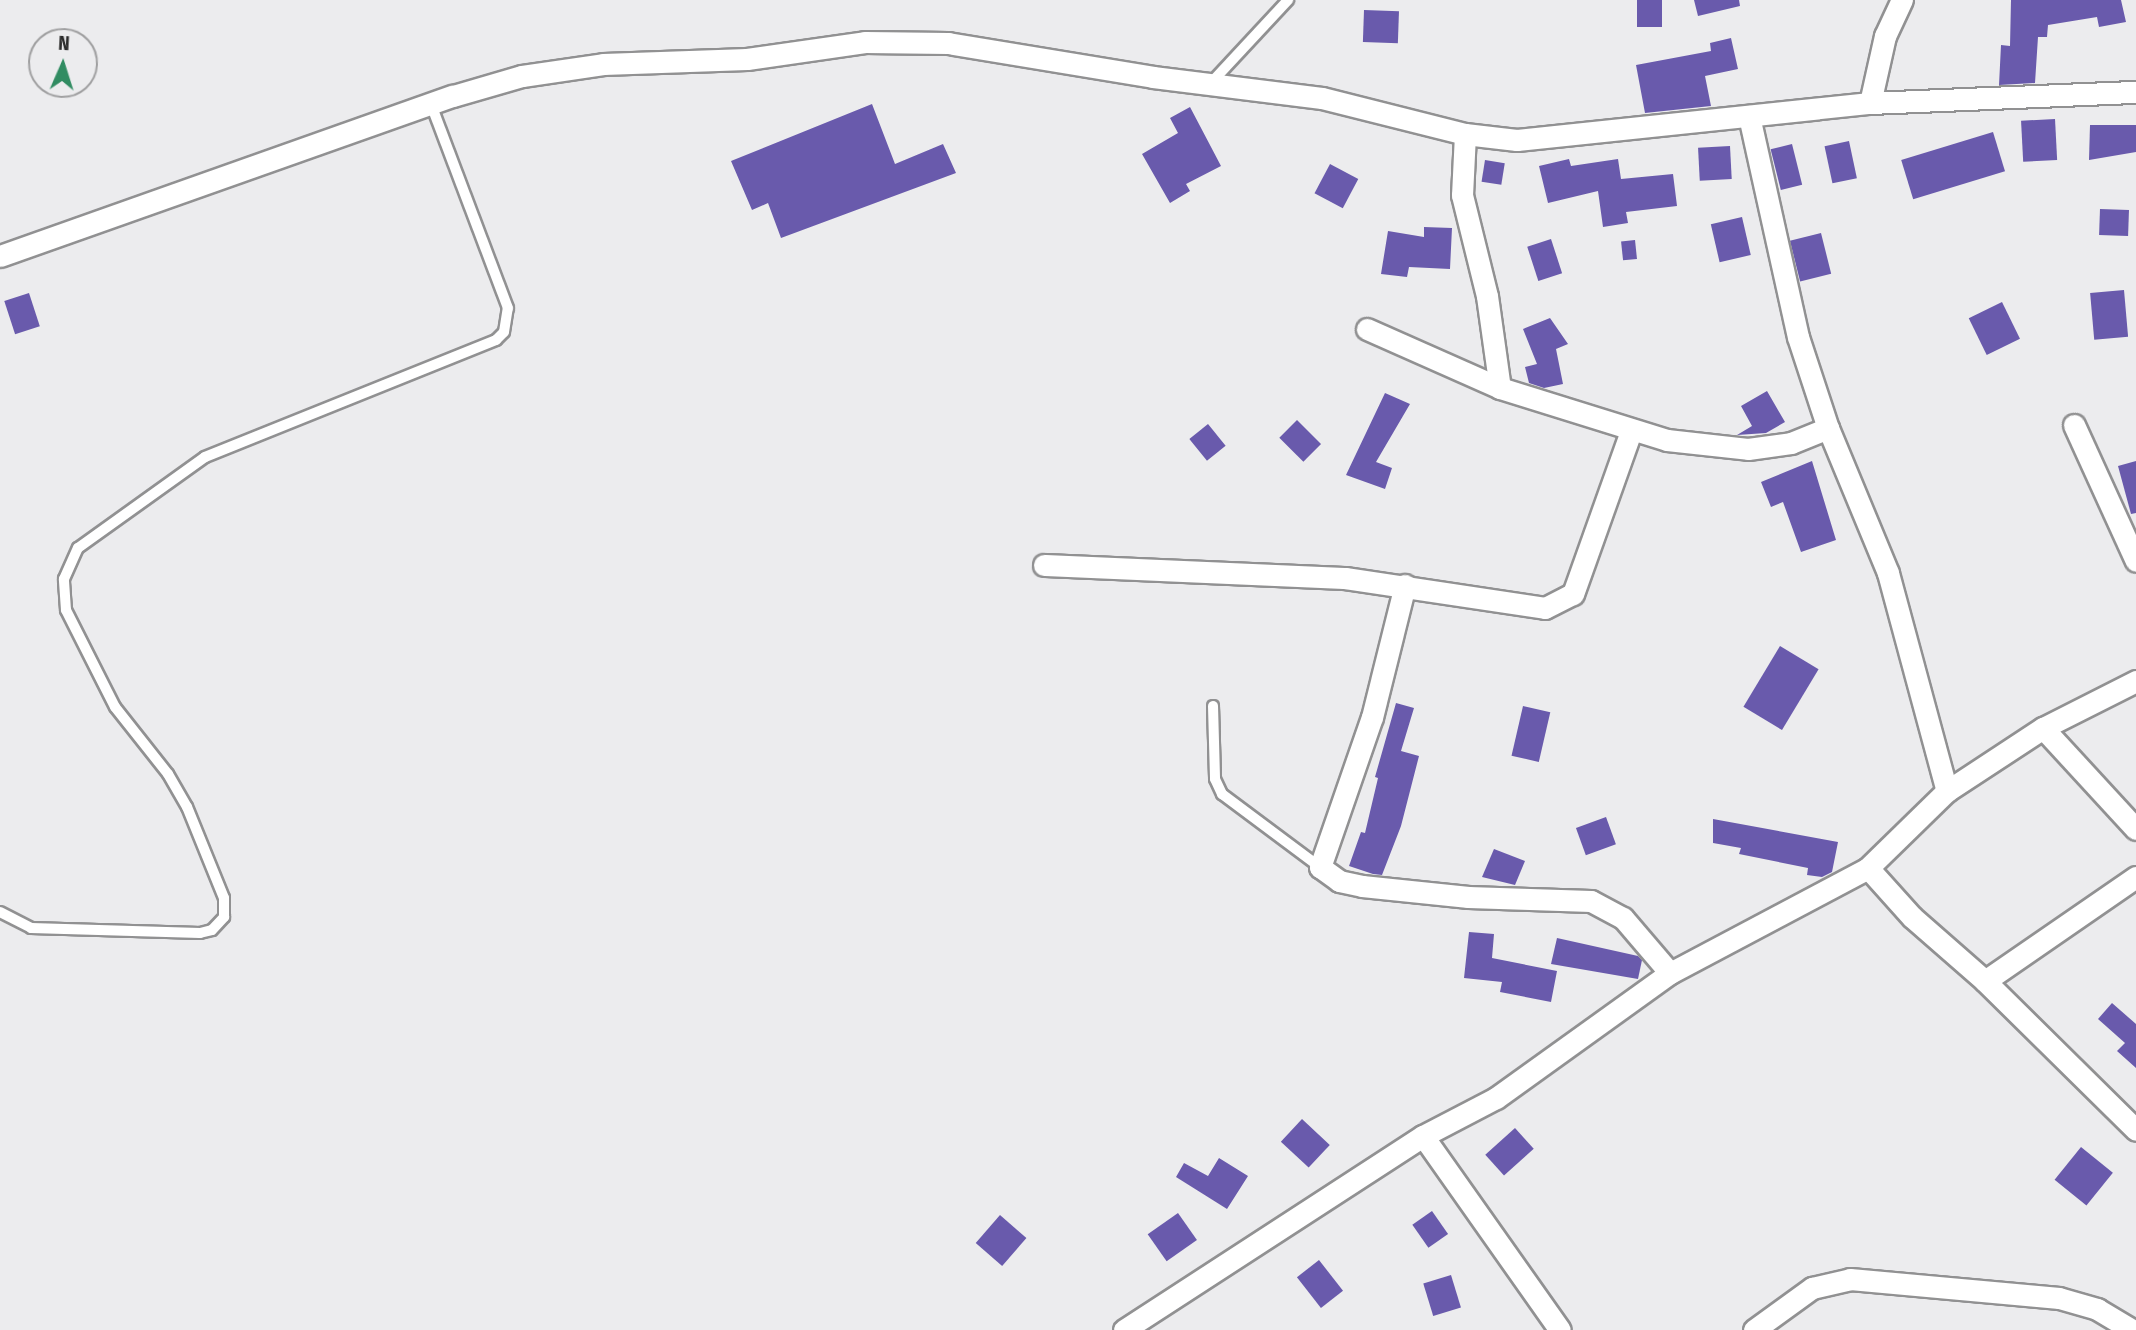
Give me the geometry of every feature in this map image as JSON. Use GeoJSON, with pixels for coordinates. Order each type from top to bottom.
{"type":"FeatureCollection","features":[{"type":"Feature","properties":{"kind":"street"},"geometry":{"type":"LineString","coordinates":[[1870,103],[1885,36],[1902,0]]}},
{"type":"Feature","properties":{"kind":"street"},"geometry":{"type":"LineString","coordinates":[[0,256],[487,85],[562,69],[747,59],[892,40],[948,43],[1367,106],[1465,134],[1540,140],[1870,103],[2136,92]]}},
{"type":"Feature","properties":{"kind":"street"},"geometry":{"type":"LineString","coordinates":[[1749,116],[1798,337],[1828,428],[1888,573],[1947,791]]}},
{"type":"Feature","properties":{"kind":"street"},"geometry":{"type":"LineString","coordinates":[[1465,134],[1462,195],[1487,296],[1500,388]]}},
{"type":"Feature","properties":{"kind":"street"},"geometry":{"type":"LineString","coordinates":[[1367,329],[1500,388],[1631,431],[1695,446],[1748,450],[1791,443],[1828,428]]}},
{"type":"Feature","properties":{"kind":"street"},"geometry":{"type":"LineString","coordinates":[[2074,425],[2136,561]]}},
{"type":"Feature","properties":{"kind":"street"},"geometry":{"type":"LineString","coordinates":[[1044,565],[1285,573],[1405,585],[1534,608],[1565,600],[1573,594],[1631,431]]}},
{"type":"Feature","properties":{"kind":"street"},"geometry":{"type":"LineString","coordinates":[[1405,585],[1372,717],[1320,867],[1339,881],[1362,887],[1468,897],[1591,901],[1623,918],[1670,973]]}},
{"type":"Feature","properties":{"kind":"street"},"geometry":{"type":"LineString","coordinates":[[1124,1330],[1423,1136],[1496,1098],[1670,973],[1868,868],[1947,791],[2043,728],[2136,681]]}},
{"type":"Feature","properties":{"kind":"street"},"geometry":{"type":"LineString","coordinates":[[2043,728],[2136,829]]}},
{"type":"Feature","properties":{"kind":"street"},"geometry":{"type":"LineString","coordinates":[[1868,868],[1912,917],[1985,981],[2136,1130]]}},
{"type":"Feature","properties":{"kind":"street"},"geometry":{"type":"LineString","coordinates":[[1985,981],[2136,877]]}},
{"type":"Feature","properties":{"kind":"street"},"geometry":{"type":"LineString","coordinates":[[1423,1136],[1560,1330]]}},
{"type":"Feature","properties":{"kind":"street"},"geometry":{"type":"LineString","coordinates":[[1754,1330],[1812,1288],[1850,1279],[2059,1297],[2097,1309],[2133,1330]]}},
{"type":"Feature","properties":{"kind":"lane"},"geometry":{"type":"LineString","coordinates":[[1210,84],[1288,0]]}},
{"type":"Feature","properties":{"kind":"lane"},"geometry":{"type":"LineString","coordinates":[[0,912],[31,928],[200,933],[217,927],[224,917],[224,898],[187,807],[168,775],[115,707],[66,610],[64,579],[78,548],[205,457],[496,340],[505,332],[508,308],[431,104]]}},
{"type":"Feature","properties":{"kind":"lane"},"geometry":{"type":"LineString","coordinates":[[1213,706],[1215,779],[1222,794],[1320,867]]}},
{"type":"Feature","properties":{"kind":"building"},"geometry":{"type":"Polygon","coordinates":[[[1637,0],[1662,0],[1662,27],[1637,27],[1637,0]]]}},
{"type":"Feature","properties":{"kind":"building"},"geometry":{"type":"Polygon","coordinates":[[[1694,0],[1739,0],[1740,6],[1698,16],[1694,0]]]}},
{"type":"Feature","properties":{"kind":"building"},"geometry":{"type":"Polygon","coordinates":[[[2011,0],[2121,0],[2126,22],[2099,27],[2097,17],[2048,25],[2047,37],[2038,37],[2035,83],[1999,85],[2001,45],[2010,46],[2011,0]]]}},
{"type":"Feature","properties":{"kind":"building"},"geometry":{"type":"Polygon","coordinates":[[[1364,10],[1399,11],[1398,43],[1363,42],[1364,10]]]}},
{"type":"Feature","properties":{"kind":"building"},"geometry":{"type":"Polygon","coordinates":[[[1731,38],[1738,69],[1705,76],[1711,106],[1645,113],[1636,65],[1711,51],[1710,43],[1731,38]]]}},
{"type":"Feature","properties":{"kind":"building"},"geometry":{"type":"Polygon","coordinates":[[[872,104],[895,164],[943,144],[956,173],[781,238],[768,203],[752,210],[731,161],[872,104]]]}},
{"type":"Feature","properties":{"kind":"building"},"geometry":{"type":"Polygon","coordinates":[[[1190,107],[1221,166],[1186,184],[1190,191],[1170,203],[1142,154],[1178,133],[1170,118],[1190,107]]]}},
{"type":"Feature","properties":{"kind":"building"},"geometry":{"type":"Polygon","coordinates":[[[2055,119],[2057,160],[2023,162],[2021,121],[2055,119]]]}},
{"type":"Feature","properties":{"kind":"building"},"geometry":{"type":"Polygon","coordinates":[[[2090,125],[2136,125],[2136,152],[2089,160],[2090,125]]]}},
{"type":"Feature","properties":{"kind":"building"},"geometry":{"type":"Polygon","coordinates":[[[1993,132],[2005,171],[1913,199],[1901,160],[1993,132]]]}},
{"type":"Feature","properties":{"kind":"building"},"geometry":{"type":"Polygon","coordinates":[[[1849,141],[1857,178],[1832,183],[1825,146],[1849,141]]]}},
{"type":"Feature","properties":{"kind":"building"},"geometry":{"type":"Polygon","coordinates":[[[1792,144],[1802,185],[1781,190],[1771,149],[1792,144]]]}},
{"type":"Feature","properties":{"kind":"building"},"geometry":{"type":"Polygon","coordinates":[[[1730,146],[1732,179],[1700,181],[1698,148],[1730,146]]]}},
{"type":"Feature","properties":{"kind":"building"},"geometry":{"type":"Polygon","coordinates":[[[1569,159],[1571,166],[1618,159],[1621,179],[1673,174],[1677,206],[1626,212],[1628,223],[1603,227],[1598,191],[1548,203],[1539,166],[1569,159]]]}},
{"type":"Feature","properties":{"kind":"building"},"geometry":{"type":"Polygon","coordinates":[[[1485,160],[1505,163],[1501,185],[1482,182],[1485,160]]]}},
{"type":"Feature","properties":{"kind":"building"},"geometry":{"type":"Polygon","coordinates":[[[1330,164],[1358,179],[1343,208],[1315,193],[1330,164]]]}},
{"type":"Feature","properties":{"kind":"building"},"geometry":{"type":"Polygon","coordinates":[[[2100,209],[2129,210],[2128,236],[2099,235],[2100,209]]]}},
{"type":"Feature","properties":{"kind":"building"},"geometry":{"type":"Polygon","coordinates":[[[1742,217],[1751,255],[1720,262],[1711,224],[1742,217]]]}},
{"type":"Feature","properties":{"kind":"building"},"geometry":{"type":"Polygon","coordinates":[[[1424,227],[1452,228],[1450,269],[1409,267],[1407,277],[1381,274],[1388,231],[1424,237],[1424,227]]]}},
{"type":"Feature","properties":{"kind":"building"},"geometry":{"type":"Polygon","coordinates":[[[1821,233],[1831,274],[1800,281],[1790,241],[1821,233]]]}},
{"type":"Feature","properties":{"kind":"building"},"geometry":{"type":"Polygon","coordinates":[[[1551,239],[1562,273],[1538,281],[1527,247],[1551,239]]]}},
{"type":"Feature","properties":{"kind":"building"},"geometry":{"type":"Polygon","coordinates":[[[1635,240],[1637,259],[1623,260],[1621,241],[1635,240]]]}},
{"type":"Feature","properties":{"kind":"building"},"geometry":{"type":"Polygon","coordinates":[[[2124,290],[2128,337],[2094,340],[2090,293],[2124,290]]]}},
{"type":"Feature","properties":{"kind":"building"},"geometry":{"type":"Polygon","coordinates":[[[29,293],[40,326],[15,334],[4,301],[29,293]]]}},
{"type":"Feature","properties":{"kind":"building"},"geometry":{"type":"Polygon","coordinates":[[[2002,302],[2020,339],[1987,355],[1969,318],[2002,302]]]}},
{"type":"Feature","properties":{"kind":"building"},"geometry":{"type":"Polygon","coordinates":[[[1550,318],[1568,344],[1556,349],[1563,384],[1544,388],[1529,383],[1525,367],[1537,364],[1523,329],[1550,318]]]}},
{"type":"Feature","properties":{"kind":"building"},"geometry":{"type":"Polygon","coordinates":[[[1767,391],[1785,422],[1766,433],[1737,435],[1752,426],[1741,406],[1767,391]]]}},
{"type":"Feature","properties":{"kind":"building"},"geometry":{"type":"Polygon","coordinates":[[[1385,393],[1410,404],[1376,462],[1392,468],[1385,489],[1346,475],[1385,393]]]}},
{"type":"Feature","properties":{"kind":"building"},"geometry":{"type":"Polygon","coordinates":[[[1297,420],[1321,444],[1303,462],[1279,438],[1297,420]]]}},
{"type":"Feature","properties":{"kind":"building"},"geometry":{"type":"Polygon","coordinates":[[[1208,424],[1226,446],[1207,461],[1189,439],[1208,424]]]}},
{"type":"Feature","properties":{"kind":"building"},"geometry":{"type":"Polygon","coordinates":[[[1812,461],[1836,540],[1801,552],[1783,502],[1771,507],[1761,482],[1812,461]]]}},
{"type":"Feature","properties":{"kind":"building"},"geometry":{"type":"Polygon","coordinates":[[[2136,461],[2136,513],[2131,514],[2118,466],[2136,461]]]}},
{"type":"Feature","properties":{"kind":"building"},"geometry":{"type":"Polygon","coordinates":[[[1780,646],[1819,669],[1782,730],[1743,707],[1780,646]]]}},
{"type":"Feature","properties":{"kind":"building"},"geometry":{"type":"Polygon","coordinates":[[[1396,703],[1414,708],[1401,751],[1419,756],[1401,826],[1382,875],[1349,866],[1361,832],[1365,833],[1378,778],[1375,777],[1396,703]]]}},
{"type":"Feature","properties":{"kind":"building"},"geometry":{"type":"Polygon","coordinates":[[[1523,706],[1550,712],[1539,762],[1512,756],[1523,706]]]}},
{"type":"Feature","properties":{"kind":"building"},"geometry":{"type":"Polygon","coordinates":[[[1606,817],[1616,844],[1586,855],[1576,828],[1606,817]]]}},
{"type":"Feature","properties":{"kind":"building"},"geometry":{"type":"Polygon","coordinates":[[[1713,819],[1838,842],[1832,872],[1822,877],[1807,875],[1808,868],[1739,854],[1741,848],[1713,843],[1713,819]]]}},
{"type":"Feature","properties":{"kind":"building"},"geometry":{"type":"Polygon","coordinates":[[[1494,849],[1525,861],[1515,885],[1482,877],[1494,849]]]}},
{"type":"Feature","properties":{"kind":"building"},"geometry":{"type":"Polygon","coordinates":[[[1469,932],[1494,934],[1492,958],[1557,971],[1551,1002],[1500,992],[1502,982],[1464,978],[1469,932]]]}},
{"type":"Feature","properties":{"kind":"building"},"geometry":{"type":"Polygon","coordinates":[[[1557,938],[1638,956],[1642,960],[1638,979],[1551,964],[1557,938]]]}},
{"type":"Feature","properties":{"kind":"building"},"geometry":{"type":"Polygon","coordinates":[[[2112,1003],[2136,1024],[2136,1068],[2117,1051],[2125,1043],[2098,1019],[2112,1003]]]}},
{"type":"Feature","properties":{"kind":"building"},"geometry":{"type":"Polygon","coordinates":[[[1302,1119],[1330,1145],[1309,1168],[1281,1142],[1302,1119]]]}},
{"type":"Feature","properties":{"kind":"building"},"geometry":{"type":"Polygon","coordinates":[[[1515,1128],[1534,1149],[1504,1176],[1485,1155],[1515,1128]]]}},
{"type":"Feature","properties":{"kind":"building"},"geometry":{"type":"Polygon","coordinates":[[[2081,1147],[2113,1173],[2086,1205],[2055,1180],[2081,1147]]]}},
{"type":"Feature","properties":{"kind":"building"},"geometry":{"type":"Polygon","coordinates":[[[1219,1158],[1248,1176],[1227,1209],[1176,1177],[1184,1163],[1208,1176],[1219,1158]]]}},
{"type":"Feature","properties":{"kind":"building"},"geometry":{"type":"Polygon","coordinates":[[[1432,1211],[1448,1234],[1428,1248],[1412,1225],[1432,1211]]]}},
{"type":"Feature","properties":{"kind":"building"},"geometry":{"type":"Polygon","coordinates":[[[1178,1213],[1197,1240],[1167,1261],[1148,1234],[1178,1213]]]}},
{"type":"Feature","properties":{"kind":"building"},"geometry":{"type":"Polygon","coordinates":[[[1000,1215],[1026,1238],[1002,1266],[976,1243],[1000,1215]]]}},
{"type":"Feature","properties":{"kind":"building"},"geometry":{"type":"Polygon","coordinates":[[[1319,1260],[1343,1291],[1321,1308],[1297,1277],[1319,1260]]]}},
{"type":"Feature","properties":{"kind":"building"},"geometry":{"type":"Polygon","coordinates":[[[1451,1275],[1461,1308],[1433,1316],[1423,1283],[1451,1275]]]}}]}
